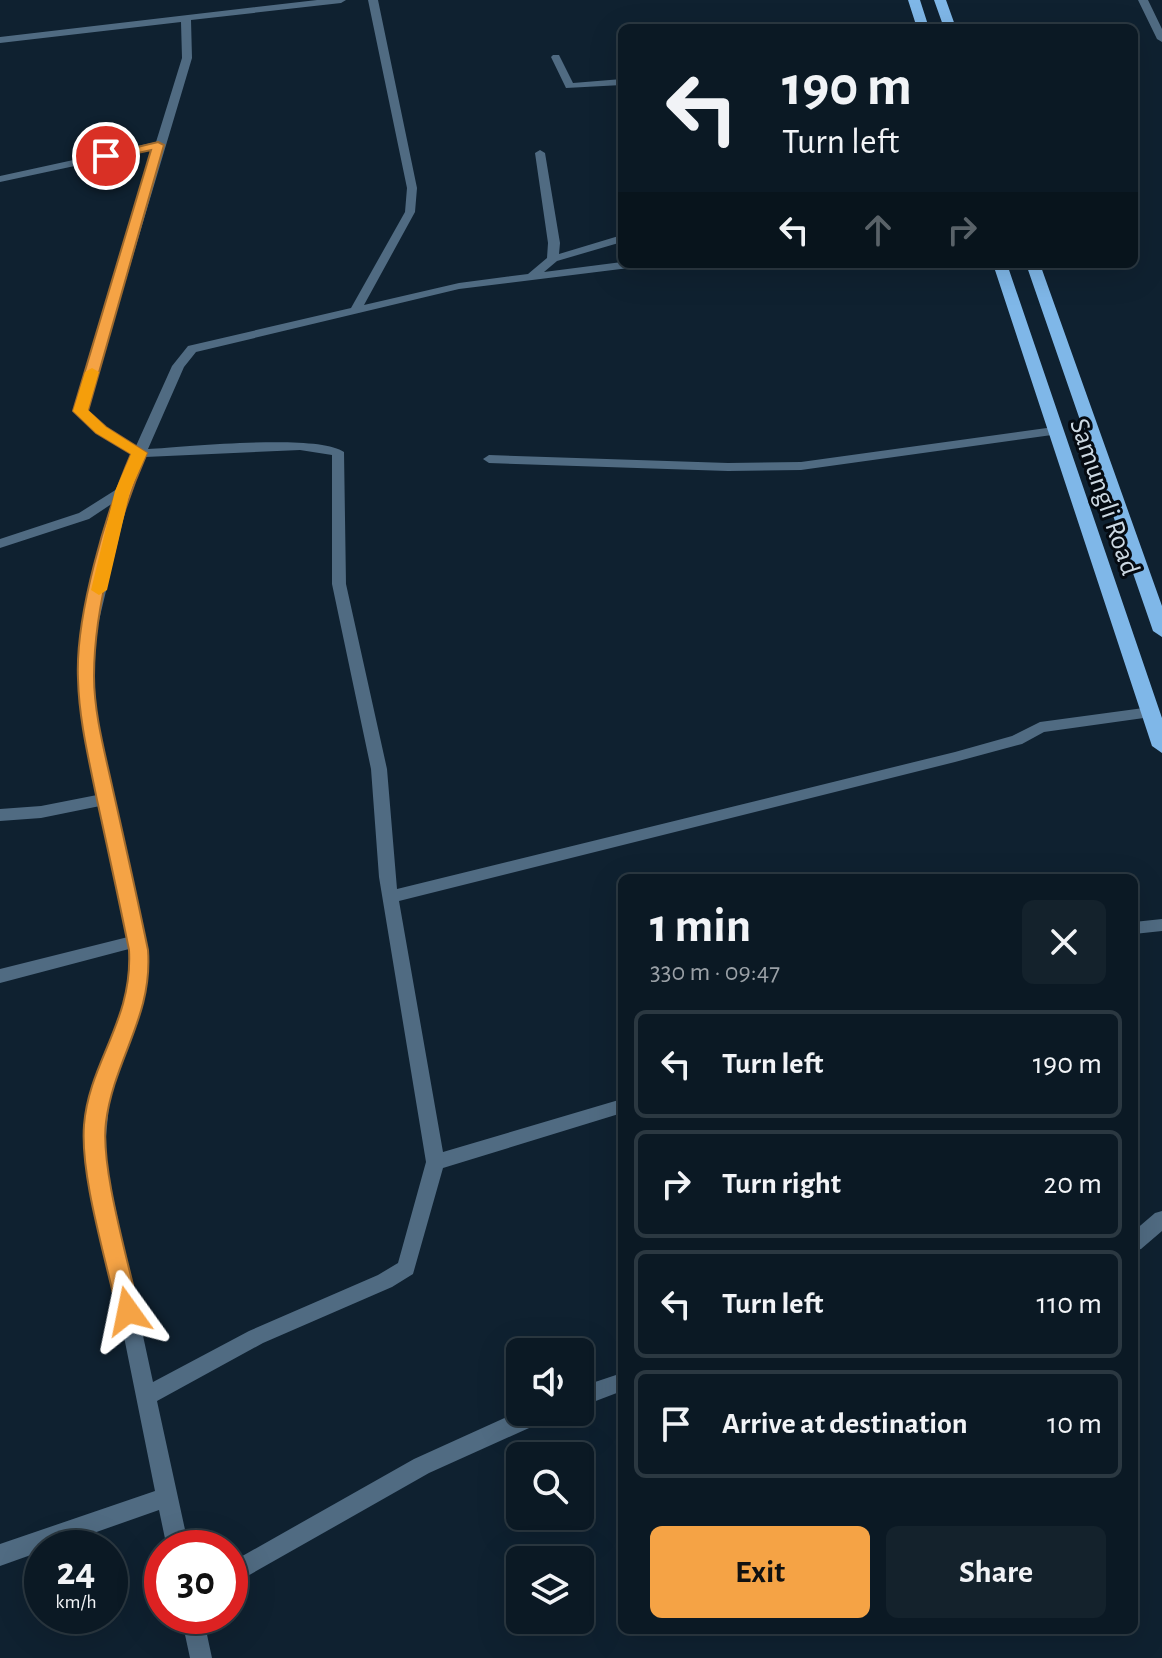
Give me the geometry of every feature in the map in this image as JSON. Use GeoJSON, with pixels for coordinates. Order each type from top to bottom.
{"type":"FeatureCollection","features":[{"type":"Feature","properties":{"kind":"main road"},"geometry":{"type":"LineString","coordinates":[[914,0],[922,24]]}},
{"type":"Feature","properties":{"kind":"main road"},"geometry":{"type":"LineString","coordinates":[[940,0],[949,24]]}},
{"type":"Feature","properties":{"kind":"main road","name":"Samungli Road"},"geometry":{"type":"LineString","coordinates":[[1001,268],[1162,746]]}},
{"type":"Feature","properties":{"kind":"main road"},"geometry":{"type":"LineString","coordinates":[[1034,268],[1162,631]]}},
{"type":"Feature","properties":{"kind":"street"},"geometry":{"type":"LineString","coordinates":[[243,0],[247,11]]}},
{"type":"Feature","properties":{"kind":"street"},"geometry":{"type":"LineString","coordinates":[[0,40],[341,0]]}},
{"type":"Feature","properties":{"kind":"street"},"geometry":{"type":"LineString","coordinates":[[356,309],[410,212],[412,188],[373,0]]}},
{"type":"Feature","properties":{"kind":"street"},"geometry":{"type":"LineString","coordinates":[[1143,0],[1162,39]]}},
{"type":"Feature","properties":{"kind":"street"},"geometry":{"type":"LineString","coordinates":[[146,1396],[256,1337],[385,1281],[406,1268],[435,1162],[390,897],[379,769],[339,584],[338,452],[300,446],[139,453],[101,430],[80,411],[158,145],[187,58],[186,18]]}},
{"type":"Feature","properties":{"kind":"street"},"geometry":{"type":"LineString","coordinates":[[556,57],[570,86],[618,82]]}},
{"type":"Feature","properties":{"kind":"street"},"geometry":{"type":"LineString","coordinates":[[0,179],[158,145]]}},
{"type":"Feature","properties":{"kind":"street"},"geometry":{"type":"LineString","coordinates":[[540,153],[554,243],[553,259]]}},
{"type":"Feature","properties":{"kind":"street"},"geometry":{"type":"LineString","coordinates":[[531,277],[553,259],[618,239]]}},
{"type":"Feature","properties":{"kind":"street"},"geometry":{"type":"LineString","coordinates":[[174,1530],[98,1169],[95,1125],[104,1083],[133,1012],[140,976],[137,941],[91,730],[86,678],[88,637],[123,491],[178,366],[192,349],[459,286],[618,266]]}},
{"type":"Feature","properties":{"kind":"street"},"geometry":{"type":"LineString","coordinates":[[489,459],[728,467],[801,466],[1054,431]]}},
{"type":"Feature","properties":{"kind":"street"},"geometry":{"type":"LineString","coordinates":[[0,544],[84,516],[123,491]]}},
{"type":"Feature","properties":{"kind":"street"},"geometry":{"type":"LineString","coordinates":[[390,897],[955,757],[1017,740],[1040,727],[1151,712]]}},
{"type":"Feature","properties":{"kind":"street"},"geometry":{"type":"LineString","coordinates":[[0,815],[41,812],[106,799]]}},
{"type":"Feature","properties":{"kind":"street"},"geometry":{"type":"LineString","coordinates":[[1138,928],[1162,925]]}},
{"type":"Feature","properties":{"kind":"street"},"geometry":{"type":"LineString","coordinates":[[0,976],[137,941]]}},
{"type":"Feature","properties":{"kind":"street"},"geometry":{"type":"LineString","coordinates":[[435,1162],[618,1107]]}},
{"type":"Feature","properties":{"kind":"street"},"geometry":{"type":"LineString","coordinates":[[1138,1240],[1162,1219]]}},
{"type":"Feature","properties":{"kind":"street"},"geometry":{"type":"LineString","coordinates":[[594,1392],[618,1383]]}},
{"type":"Feature","properties":{"kind":"street"},"geometry":{"type":"LineString","coordinates":[[248,1564],[374,1489],[506,1426]]}},
{"type":"Feature","properties":{"kind":"street"},"geometry":{"type":"LineString","coordinates":[[0,1555],[167,1497]]}},
{"type":"Feature","properties":{"kind":"street"},"geometry":{"type":"LineString","coordinates":[[196,1634],[201,1658]]}},
{"type":"Feature","properties":{"kind":"slow traffic"},"geometry":{"type":"LineString","coordinates":[[92,372],[80,411],[101,430],[139,453],[123,491],[99,590]]}},
{"type":"Feature","properties":{"kind":"route"},"geometry":{"type":"LineString","coordinates":[[106,156],[158,145],[80,411],[101,430],[139,453],[123,491],[108,543],[88,637],[86,678],[91,730],[139,950],[140,976],[133,1012],[104,1083],[95,1125],[98,1169],[128,1311]]}}]}
